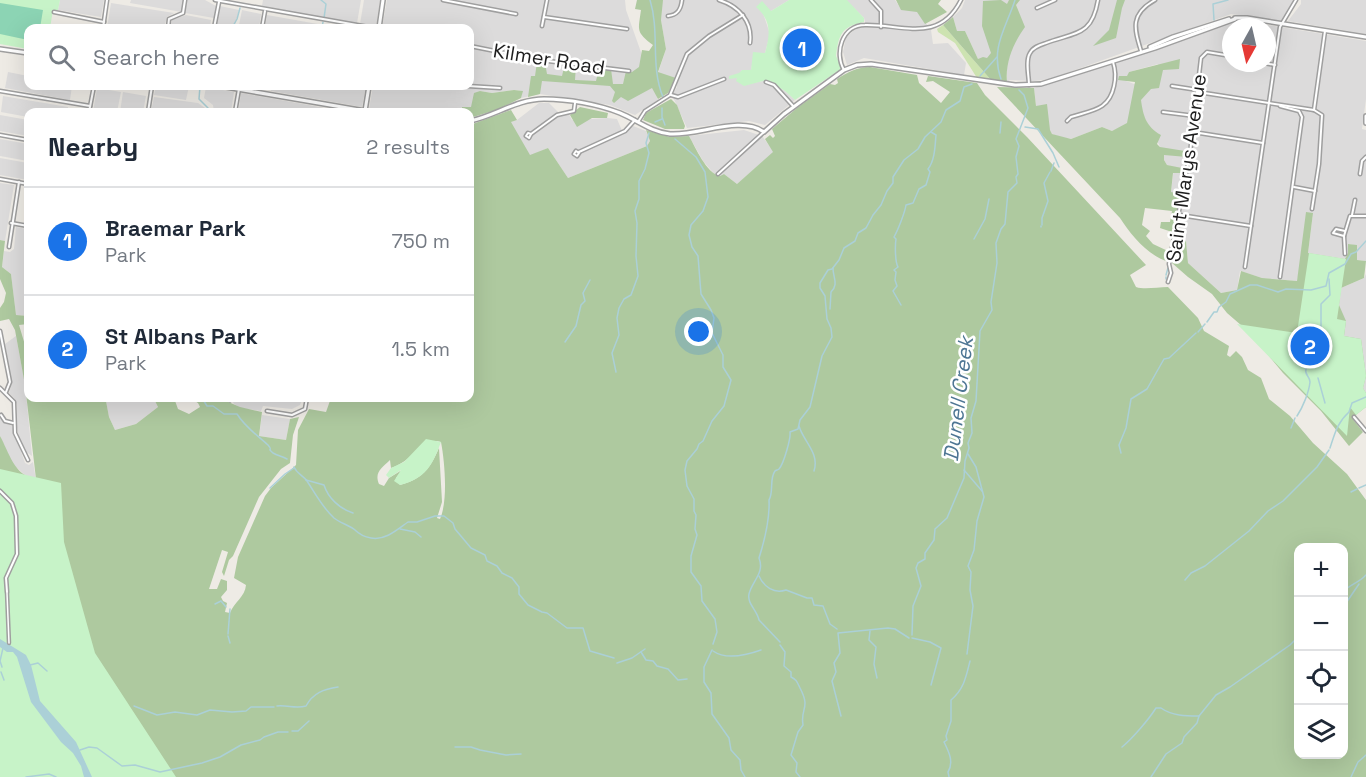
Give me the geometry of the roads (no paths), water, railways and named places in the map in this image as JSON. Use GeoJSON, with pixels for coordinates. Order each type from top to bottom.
{"type":"FeatureCollection","features":[{"type":"Feature","properties":{"kind":"street"},"geometry":{"type":"LineString","coordinates":[[54,12],[104,22],[107,0]]}},
{"type":"Feature","properties":{"kind":"street"},"geometry":{"type":"LineString","coordinates":[[169,24],[170,19],[183,13],[185,0]]}},
{"type":"Feature","properties":{"kind":"street"},"geometry":{"type":"LineString","coordinates":[[215,0],[350,24]]}},
{"type":"Feature","properties":{"kind":"street"},"geometry":{"type":"LineString","coordinates":[[380,24],[383,0]]}},
{"type":"Feature","properties":{"kind":"street"},"geometry":{"type":"LineString","coordinates":[[443,0],[516,14]]}},
{"type":"Feature","properties":{"kind":"street"},"geometry":{"type":"LineString","coordinates":[[542,26],[547,0]]}},
{"type":"Feature","properties":{"kind":"street"},"geometry":{"type":"LineString","coordinates":[[668,16],[681,8],[682,0]]}},
{"type":"Feature","properties":{"kind":"street"},"geometry":{"type":"LineString","coordinates":[[719,0],[731,5],[742,15],[752,30],[750,43]]}},
{"type":"Feature","properties":{"kind":"street"},"geometry":{"type":"LineString","coordinates":[[871,0],[881,11],[881,27]]}},
{"type":"Feature","properties":{"kind":"street"},"geometry":{"type":"LineString","coordinates":[[844,70],[839,56],[842,41],[855,27],[864,25],[915,30],[930,27],[949,16],[961,0]]}},
{"type":"Feature","properties":{"kind":"street"},"geometry":{"type":"LineString","coordinates":[[1037,8],[1054,0]]}},
{"type":"Feature","properties":{"kind":"street"},"geometry":{"type":"LineString","coordinates":[[1029,86],[1028,60],[1032,51],[1039,45],[1085,29],[1094,21],[1098,0]]}},
{"type":"Feature","properties":{"kind":"street"},"geometry":{"type":"LineString","coordinates":[[1142,51],[1135,31],[1135,21],[1143,7],[1155,0]]}},
{"type":"Feature","properties":{"kind":"street"},"geometry":{"type":"LineString","coordinates":[[1276,59],[1282,24],[1296,0]]}},
{"type":"Feature","properties":{"kind":"street"},"geometry":{"type":"LineString","coordinates":[[215,24],[219,1]]}},
{"type":"Feature","properties":{"kind":"street"},"geometry":{"type":"LineString","coordinates":[[263,24],[265,10]]}},
{"type":"Feature","properties":{"kind":"street"},"geometry":{"type":"LineString","coordinates":[[579,152],[625,131],[645,111],[670,95],[687,54],[709,36],[742,15]]}},
{"type":"Feature","properties":{"kind":"street"},"geometry":{"type":"LineString","coordinates":[[544,17],[627,29]]}},
{"type":"Feature","properties":{"kind":"street"},"geometry":{"type":"LineString","coordinates":[[718,174],[794,106],[844,70],[857,65],[872,64],[1029,86],[1054,82],[1235,18],[1366,37]]}},
{"type":"Feature","properties":{"kind":"street"},"geometry":{"type":"LineString","coordinates":[[1314,110],[1325,31]]}},
{"type":"Feature","properties":{"kind":"street","name":"Kilmer Road"},"geometry":{"type":"LineString","coordinates":[[474,47],[540,60],[629,71]]}},
{"type":"Feature","properties":{"kind":"street"},"geometry":{"type":"LineString","coordinates":[[0,49],[24,52]]}},
{"type":"Feature","properties":{"kind":"street","name":"Saint Marys Avenue"},"geometry":{"type":"LineString","coordinates":[[1168,282],[1171,273],[1169,264],[1193,132],[1201,58],[1204,53],[1222,55]]}},
{"type":"Feature","properties":{"kind":"street"},"geometry":{"type":"LineString","coordinates":[[1068,121],[1071,117],[1103,106],[1111,97],[1116,74],[1113,61]]}},
{"type":"Feature","properties":{"kind":"street"},"geometry":{"type":"LineString","coordinates":[[1245,267],[1274,72]]}},
{"type":"Feature","properties":{"kind":"street"},"geometry":{"type":"LineString","coordinates":[[670,95],[678,97],[724,79]]}},
{"type":"Feature","properties":{"kind":"street"},"geometry":{"type":"LineString","coordinates":[[766,82],[774,85],[794,106]]}},
{"type":"Feature","properties":{"kind":"street"},"geometry":{"type":"LineString","coordinates":[[474,86],[500,88]]}},
{"type":"Feature","properties":{"kind":"street"},"geometry":{"type":"LineString","coordinates":[[1172,86],[1314,110],[1322,116],[1312,209]]}},
{"type":"Feature","properties":{"kind":"street"},"geometry":{"type":"LineString","coordinates":[[0,92],[90,106],[93,90]]}},
{"type":"Feature","properties":{"kind":"street"},"geometry":{"type":"LineString","coordinates":[[149,108],[151,90]]}},
{"type":"Feature","properties":{"kind":"street"},"geometry":{"type":"LineString","coordinates":[[236,108],[239,90]]}},
{"type":"Feature","properties":{"kind":"street"},"geometry":{"type":"LineString","coordinates":[[244,90],[343,108]]}},
{"type":"Feature","properties":{"kind":"street"},"geometry":{"type":"LineString","coordinates":[[366,108],[368,90]]}},
{"type":"Feature","properties":{"kind":"street"},"geometry":{"type":"LineString","coordinates":[[474,120],[530,100],[548,99],[608,109],[667,134],[744,125],[764,132]]}},
{"type":"Feature","properties":{"kind":"street"},"geometry":{"type":"LineString","coordinates":[[531,134],[557,114],[574,111],[575,102]]}},
{"type":"Feature","properties":{"kind":"street"},"geometry":{"type":"LineString","coordinates":[[1271,103],[1302,114],[1280,277]]}},
{"type":"Feature","properties":{"kind":"street"},"geometry":{"type":"LineString","coordinates":[[1103,106],[1105,111]]}},
{"type":"Feature","properties":{"kind":"street"},"geometry":{"type":"LineString","coordinates":[[1163,112],[1195,116]]}},
{"type":"Feature","properties":{"kind":"street"},"geometry":{"type":"LineString","coordinates":[[1366,116],[1366,123]]}},
{"type":"Feature","properties":{"kind":"street"},"geometry":{"type":"LineString","coordinates":[[1193,132],[1263,143]]}},
{"type":"Feature","properties":{"kind":"street"},"geometry":{"type":"LineString","coordinates":[[0,135],[24,139]]}},
{"type":"Feature","properties":{"kind":"street"},"geometry":{"type":"LineString","coordinates":[[1360,174],[1362,161],[1366,158]]}},
{"type":"Feature","properties":{"kind":"street"},"geometry":{"type":"LineString","coordinates":[[0,179],[24,183]]}},
{"type":"Feature","properties":{"kind":"street"},"geometry":{"type":"LineString","coordinates":[[9,247],[19,182]]}},
{"type":"Feature","properties":{"kind":"street"},"geometry":{"type":"LineString","coordinates":[[1293,187],[1315,191]]}},
{"type":"Feature","properties":{"kind":"street"},"geometry":{"type":"LineString","coordinates":[[1345,254],[1344,236],[1355,200]]}},
{"type":"Feature","properties":{"kind":"street"},"geometry":{"type":"LineString","coordinates":[[1179,215],[1251,226]]}},
{"type":"Feature","properties":{"kind":"street"},"geometry":{"type":"LineString","coordinates":[[1352,215],[1366,216]]}},
{"type":"Feature","properties":{"kind":"street"},"geometry":{"type":"LineString","coordinates":[[11,223],[24,225]]}},
{"type":"Feature","properties":{"kind":"street"},"geometry":{"type":"LineString","coordinates":[[1344,236],[1333,233],[1336,229],[1345,231]]}},
{"type":"Feature","properties":{"kind":"street"},"geometry":{"type":"LineString","coordinates":[[0,331],[10,384],[6,393]]}},
{"type":"Feature","properties":{"kind":"street"},"geometry":{"type":"LineString","coordinates":[[0,388],[14,402],[17,438],[28,460]]}},
{"type":"Feature","properties":{"kind":"street"},"geometry":{"type":"LineString","coordinates":[[267,411],[292,415],[305,409],[306,402]]}},
{"type":"Feature","properties":{"kind":"street"},"geometry":{"type":"LineString","coordinates":[[1,415],[7,422],[14,423]]}},
{"type":"Feature","properties":{"kind":"street"},"geometry":{"type":"LineString","coordinates":[[1354,417],[1366,431]]}},
{"type":"Feature","properties":{"kind":"street"},"geometry":{"type":"LineString","coordinates":[[0,490],[12,503],[16,516],[17,554],[6,578],[9,643]]}},
{"type":"Feature","properties":{"kind":"water"},"geometry":{"type":"Polygon","coordinates":[[[0,639],[26,655],[31,665],[40,701],[76,742],[92,777],[84,777],[81,766],[73,753],[61,742],[31,702],[17,657],[13,652],[7,652],[0,647],[0,639]]]}},
{"type":"Feature","properties":{"kind":"waterway"},"geometry":{"type":"LineString","coordinates":[[321,0],[326,4],[324,18]]}},
{"type":"Feature","properties":{"kind":"waterway"},"geometry":{"type":"LineString","coordinates":[[650,0],[653,12],[657,73],[663,97]]}},
{"type":"Feature","properties":{"kind":"waterway"},"geometry":{"type":"LineString","coordinates":[[1001,79],[997,58],[998,48],[1015,0]]}},
{"type":"Feature","properties":{"kind":"waterway"},"geometry":{"type":"LineString","coordinates":[[1214,20],[1213,4],[1228,0]]}},
{"type":"Feature","properties":{"kind":"waterway"},"geometry":{"type":"LineString","coordinates":[[234,24],[240,8]]}},
{"type":"Feature","properties":{"kind":"waterway"},"geometry":{"type":"LineString","coordinates":[[980,76],[997,57]]}},
{"type":"Feature","properties":{"kind":"waterway"},"geometry":{"type":"LineString","coordinates":[[780,642],[759,620],[749,601],[749,594],[759,573],[759,558],[768,522],[773,474],[783,462],[790,432],[798,429],[800,420],[810,407],[822,356],[832,337],[827,319],[825,296],[820,283],[828,270],[832,269],[839,260],[844,248],[855,241],[858,233],[866,228],[881,205],[893,183],[893,177],[904,160],[918,149],[925,137],[941,122],[946,110],[960,101],[964,87],[972,84]]}},
{"type":"Feature","properties":{"kind":"waterway"},"geometry":{"type":"LineString","coordinates":[[200,90],[199,99],[208,108]]}},
{"type":"Feature","properties":{"kind":"waterway","name":"Dunell Creek"},"geometry":{"type":"LineString","coordinates":[[912,635],[913,606],[921,586],[916,568],[918,563],[925,559],[925,553],[934,540],[935,529],[947,518],[964,478],[968,443],[972,433],[971,418],[976,401],[980,331],[992,310],[991,302],[997,263],[996,243],[1005,224],[1008,192],[1017,183],[1016,157],[1019,146],[1016,139],[1028,108],[1024,95],[1019,90]]}},
{"type":"Feature","properties":{"kind":"waterway"},"geometry":{"type":"LineString","coordinates":[[662,108],[665,125]]}},
{"type":"Feature","properties":{"kind":"waterway"},"geometry":{"type":"LineString","coordinates":[[655,122],[662,119]]}},
{"type":"Feature","properties":{"kind":"waterway"},"geometry":{"type":"LineString","coordinates":[[1000,133],[1001,122]]}},
{"type":"Feature","properties":{"kind":"waterway"},"geometry":{"type":"LineString","coordinates":[[1025,127],[1038,129],[1059,167]]}},
{"type":"Feature","properties":{"kind":"waterway"},"geometry":{"type":"LineString","coordinates":[[901,305],[893,291],[897,286],[894,270],[898,267],[894,237],[906,205],[913,203],[919,189],[926,185],[936,135],[931,132]]}},
{"type":"Feature","properties":{"kind":"waterway"},"geometry":{"type":"LineString","coordinates":[[616,372],[612,353],[619,335],[617,318],[619,308],[624,299],[631,295],[638,276],[635,211],[639,199],[639,181],[649,153],[646,143],[649,133]]}},
{"type":"Feature","properties":{"kind":"waterway"},"geometry":{"type":"LineString","coordinates":[[675,139],[696,157],[705,172],[708,197],[703,211],[691,225],[689,235],[692,247],[698,256],[701,294],[714,318],[712,333],[723,355],[723,367],[731,380],[724,406],[712,421],[703,441],[687,461],[685,470],[687,486],[694,499],[696,515],[697,535],[691,556],[691,572],[701,586],[702,601],[715,619],[717,632],[713,644]]}},
{"type":"Feature","properties":{"kind":"waterway"},"geometry":{"type":"LineString","coordinates":[[1051,171],[1054,163]]}},
{"type":"Feature","properties":{"kind":"waterway"},"geometry":{"type":"LineString","coordinates":[[1042,225],[1048,201],[1044,183],[1050,172]]}},
{"type":"Feature","properties":{"kind":"waterway"},"geometry":{"type":"LineString","coordinates":[[974,239],[985,219],[989,199]]}},
{"type":"Feature","properties":{"kind":"waterway"},"geometry":{"type":"LineString","coordinates":[[1207,322],[1214,312],[1217,312],[1219,307],[1226,302],[1230,294],[1250,285],[1278,292],[1286,289],[1311,290],[1326,286],[1329,273],[1345,264],[1351,254],[1366,241]]}},
{"type":"Feature","properties":{"kind":"waterway"},"geometry":{"type":"LineString","coordinates":[[830,309],[831,292],[835,284],[833,268]]}},
{"type":"Feature","properties":{"kind":"waterway"},"geometry":{"type":"LineString","coordinates":[[1166,275],[1168,268]]}},
{"type":"Feature","properties":{"kind":"waterway"},"geometry":{"type":"LineString","coordinates":[[1297,416],[1309,386],[1310,380],[1306,367],[1321,340],[1321,304],[1330,295],[1329,279]]}},
{"type":"Feature","properties":{"kind":"waterway"},"geometry":{"type":"LineString","coordinates":[[565,342],[576,326],[581,305],[585,301],[583,293],[590,280]]}},
{"type":"Feature","properties":{"kind":"waterway"},"geometry":{"type":"LineString","coordinates":[[1198,332],[1205,324]]}},
{"type":"Feature","properties":{"kind":"waterway"},"geometry":{"type":"LineString","coordinates":[[1121,453],[1119,445],[1126,428],[1131,399],[1147,389],[1164,359],[1169,358],[1196,333]]}},
{"type":"Feature","properties":{"kind":"waterway"},"geometry":{"type":"LineString","coordinates":[[1296,343],[1301,341]]}},
{"type":"Feature","properties":{"kind":"waterway"},"geometry":{"type":"LineString","coordinates":[[1318,378],[1325,403]]}},
{"type":"Feature","properties":{"kind":"waterway"},"geometry":{"type":"LineString","coordinates":[[1330,448],[1337,428],[1349,412],[1352,403],[1366,397]]}},
{"type":"Feature","properties":{"kind":"waterway"},"geometry":{"type":"LineString","coordinates":[[204,402],[207,406],[213,406],[224,414],[237,414],[247,427],[268,445],[271,451],[287,459]]}},
{"type":"Feature","properties":{"kind":"waterway"},"geometry":{"type":"LineString","coordinates":[[1291,428],[1295,418]]}},
{"type":"Feature","properties":{"kind":"waterway"},"geometry":{"type":"LineString","coordinates":[[799,426],[815,458],[814,471]]}},
{"type":"Feature","properties":{"kind":"waterway"},"geometry":{"type":"LineString","coordinates":[[1185,580],[1191,573],[1205,566],[1249,531],[1268,511],[1283,501],[1317,467],[1329,450]]}},
{"type":"Feature","properties":{"kind":"waterway"},"geometry":{"type":"LineString","coordinates":[[967,654],[973,606],[970,590],[971,572],[968,566],[974,550],[977,521],[984,497],[976,467],[968,454]]}},
{"type":"Feature","properties":{"kind":"waterway"},"geometry":{"type":"LineString","coordinates":[[294,467],[334,518],[367,537],[381,538],[408,522],[444,516],[453,523],[455,529],[471,548],[485,555],[487,561],[512,578],[519,587],[519,594],[528,605],[547,613],[567,628],[583,628],[590,651],[614,658]]}},
{"type":"Feature","properties":{"kind":"waterway"},"geometry":{"type":"LineString","coordinates":[[270,488],[294,468]]}},
{"type":"Feature","properties":{"kind":"waterway"},"geometry":{"type":"LineString","coordinates":[[964,470],[982,491]]}},
{"type":"Feature","properties":{"kind":"waterway"},"geometry":{"type":"LineString","coordinates":[[306,480],[324,485],[335,502],[353,513]]}},
{"type":"Feature","properties":{"kind":"waterway"},"geometry":{"type":"LineString","coordinates":[[1359,488],[1366,485]]}},
{"type":"Feature","properties":{"kind":"waterway"},"geometry":{"type":"LineString","coordinates":[[1351,492],[1357,489]]}},
{"type":"Feature","properties":{"kind":"waterway"},"geometry":{"type":"LineString","coordinates":[[400,529],[415,532],[421,537]]}},
{"type":"Feature","properties":{"kind":"waterway"},"geometry":{"type":"LineString","coordinates":[[1348,588],[1366,575]]}},
{"type":"Feature","properties":{"kind":"waterway"},"geometry":{"type":"LineString","coordinates":[[759,576],[767,586],[774,590],[786,590],[812,598],[814,605],[823,606],[830,624],[837,629]]}},
{"type":"Feature","properties":{"kind":"waterway"},"geometry":{"type":"LineString","coordinates":[[1348,600],[1359,584]]}},
{"type":"Feature","properties":{"kind":"waterway"},"geometry":{"type":"LineString","coordinates":[[215,604],[221,601],[226,607]]}},
{"type":"Feature","properties":{"kind":"waterway"},"geometry":{"type":"LineString","coordinates":[[228,634],[230,609]]}},
{"type":"Feature","properties":{"kind":"waterway"},"geometry":{"type":"LineString","coordinates":[[841,716],[832,681],[836,672],[834,663],[840,653],[838,633],[888,628],[895,629],[909,638]]}},
{"type":"Feature","properties":{"kind":"waterway"},"geometry":{"type":"LineString","coordinates":[[870,631],[869,640],[876,647],[874,664],[877,678]]}},
{"type":"Feature","properties":{"kind":"waterway"},"geometry":{"type":"LineString","coordinates":[[228,636],[230,643]]}},
{"type":"Feature","properties":{"kind":"waterway"},"geometry":{"type":"LineString","coordinates":[[912,638],[930,642],[941,648],[931,685]]}},
{"type":"Feature","properties":{"kind":"waterway"},"geometry":{"type":"LineString","coordinates":[[1151,777],[1166,754],[1182,743],[1184,737],[1197,723],[1199,716],[1216,695],[1294,641]]}},
{"type":"Feature","properties":{"kind":"waterway"},"geometry":{"type":"LineString","coordinates":[[780,645],[785,652],[784,666],[791,672],[791,677],[795,679],[805,700],[803,725],[798,732],[791,755],[797,763],[796,772],[800,777]]}},
{"type":"Feature","properties":{"kind":"waterway"},"geometry":{"type":"LineString","coordinates":[[2,667],[0,661],[3,648]]}},
{"type":"Feature","properties":{"kind":"waterway"},"geometry":{"type":"LineString","coordinates":[[617,663],[632,658],[645,649]]}},
{"type":"Feature","properties":{"kind":"waterway"},"geometry":{"type":"LineString","coordinates":[[712,650],[704,667],[704,682],[711,693],[712,714],[729,738],[731,750],[740,760],[741,770],[745,777]]}},
{"type":"Feature","properties":{"kind":"waterway"},"geometry":{"type":"LineString","coordinates":[[713,651],[730,656],[761,650]]}},
{"type":"Feature","properties":{"kind":"waterway"},"geometry":{"type":"LineString","coordinates":[[641,652],[646,660],[668,669],[678,680],[687,679]]}},
{"type":"Feature","properties":{"kind":"waterway"},"geometry":{"type":"LineString","coordinates":[[949,777],[951,761],[944,742],[947,740],[946,736],[951,721],[951,700],[962,687],[970,661]]}},
{"type":"Feature","properties":{"kind":"waterway"},"geometry":{"type":"LineString","coordinates":[[30,665],[38,663],[47,671]]}},
{"type":"Feature","properties":{"kind":"waterway"},"geometry":{"type":"LineString","coordinates":[[1,672],[4,680]]}},
{"type":"Feature","properties":{"kind":"waterway"},"geometry":{"type":"LineString","coordinates":[[277,706],[306,706],[319,692],[338,687]]}},
{"type":"Feature","properties":{"kind":"waterway"},"geometry":{"type":"LineString","coordinates":[[134,706],[157,715],[175,712],[197,715],[210,710],[232,712],[246,711],[251,707],[274,707]]}},
{"type":"Feature","properties":{"kind":"waterway"},"geometry":{"type":"LineString","coordinates":[[1122,747],[1156,708],[1179,715],[1199,716]]}},
{"type":"Feature","properties":{"kind":"waterway"},"geometry":{"type":"LineString","coordinates":[[292,731],[298,731],[309,721]]}},
{"type":"Feature","properties":{"kind":"waterway"},"geometry":{"type":"LineString","coordinates":[[80,750],[89,747],[97,748],[122,766],[135,765],[160,772],[202,763],[220,757],[241,745],[278,732],[288,732]]}},
{"type":"Feature","properties":{"kind":"waterway"},"geometry":{"type":"LineString","coordinates":[[455,747],[471,747],[506,755],[521,754]]}},
{"type":"Feature","properties":{"kind":"waterway"},"geometry":{"type":"LineString","coordinates":[[1351,777],[1358,762],[1366,755]]}},
{"type":"Feature","properties":{"kind":"waterway"},"geometry":{"type":"LineString","coordinates":[[26,777],[49,774],[56,777]]}},
{"type":"Feature","properties":{"kind":"place","name":"Braemar Park"},"geometry":{"type":"Point","coordinates":[802,48]}},
{"type":"Feature","properties":{"kind":"place","name":"St Albans Park"},"geometry":{"type":"Point","coordinates":[1310,346]}}]}
